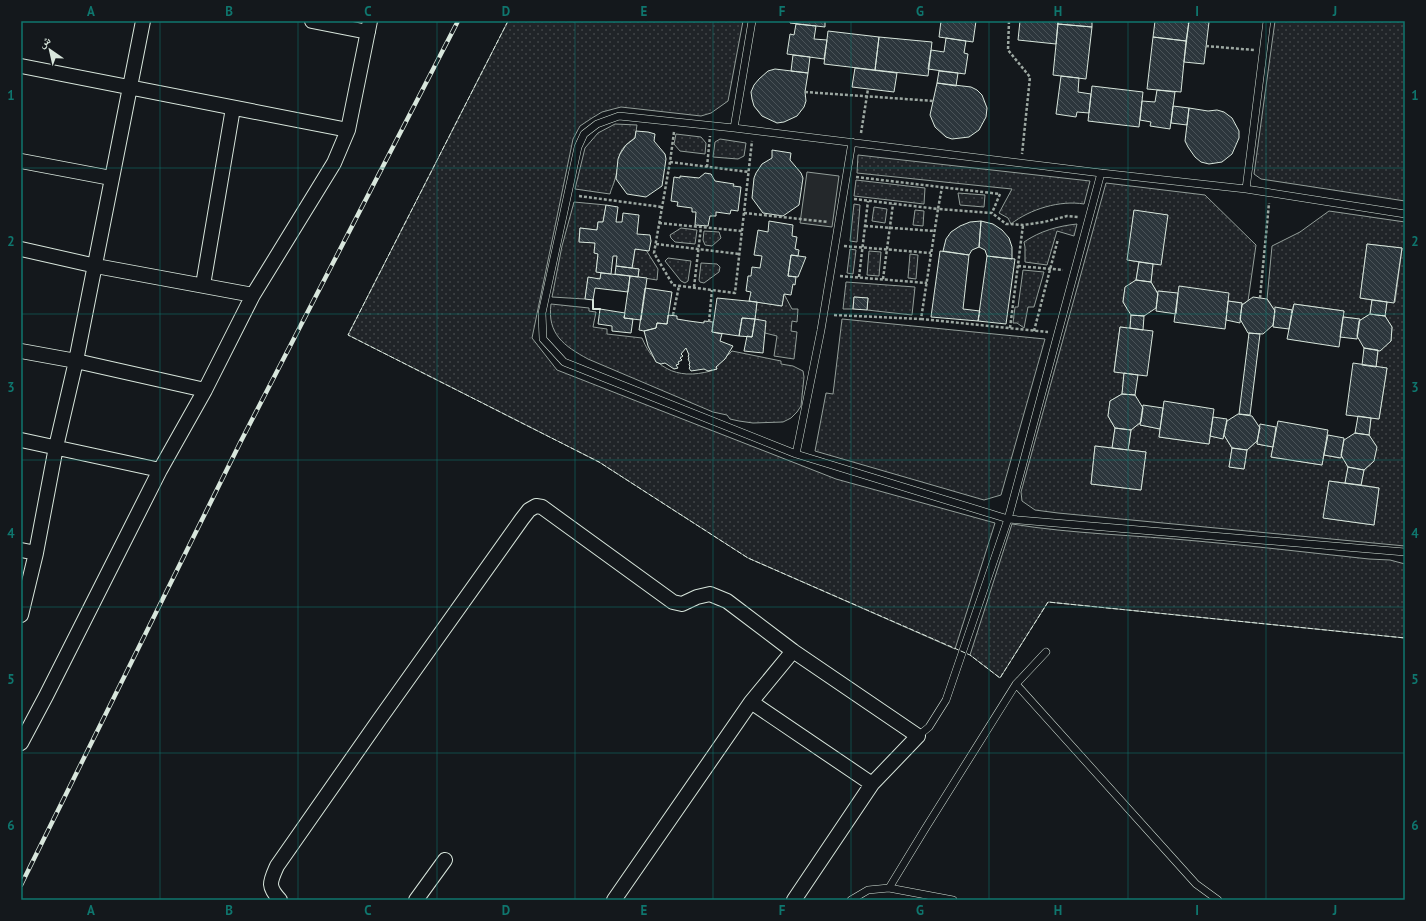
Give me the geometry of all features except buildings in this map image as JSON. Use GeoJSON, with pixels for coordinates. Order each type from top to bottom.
{"type":"FeatureCollection","features":[{"type":"Feature","properties":{"kind":"street"},"geometry":{"type":"LineString","coordinates":[[21,615],[36,553],[56,447],[96,266],[111,178],[143,21]]}},
{"type":"Feature","properties":{"kind":"street"},"geometry":{"type":"LineString","coordinates":[[21,743],[26,721],[50,689],[160,470],[205,390],[253,295],[334,163],[348,130],[369,26],[312,21]]}},
{"type":"Feature","properties":{"kind":"street"},"geometry":{"type":"LineString","coordinates":[[21,66],[348,130]]}},
{"type":"Feature","properties":{"kind":"street"},"geometry":{"type":"LineString","coordinates":[[203,285],[233,108]]}},
{"type":"Feature","properties":{"kind":"street"},"geometry":{"type":"LineString","coordinates":[[21,161],[111,178]]}},
{"type":"Feature","properties":{"kind":"street"},"geometry":{"type":"LineString","coordinates":[[21,249],[96,266],[253,295]]}},
{"type":"Feature","properties":{"kind":"street"},"geometry":{"type":"LineString","coordinates":[[21,351],[76,361],[205,390]]}},
{"type":"Feature","properties":{"kind":"street"},"geometry":{"type":"LineString","coordinates":[[21,440],[160,470]]}},
{"type":"Feature","properties":{"kind":"street"},"geometry":{"type":"LineString","coordinates":[[280,900],[272,890],[270,882],[277,866],[374,726],[517,525],[529,510],[536,506],[542,507],[673,602],[682,604],[697,597],[710,594],[727,601],[793,652],[918,736],[872,784],[794,900]]}},
{"type":"Feature","properties":{"kind":"street"},"geometry":{"type":"LineString","coordinates":[[21,550],[36,553]]}},
{"type":"Feature","properties":{"kind":"street"},"geometry":{"type":"LineString","coordinates":[[614,900],[751,702],[793,652]]}},
{"type":"Feature","properties":{"kind":"street"},"geometry":{"type":"LineString","coordinates":[[751,702],[872,784]]}},
{"type":"Feature","properties":{"kind":"street"},"geometry":{"type":"LineString","coordinates":[[416,900],[445,860]]}},
{"type":"Feature","properties":{"kind":"lane"},"geometry":{"type":"LineString","coordinates":[[734,128],[752,21]]}},
{"type":"Feature","properties":{"kind":"lane"},"geometry":{"type":"LineString","coordinates":[[1246,189],[1267,21]]}},
{"type":"Feature","properties":{"kind":"lane"},"geometry":{"type":"LineString","coordinates":[[1405,214],[1246,189],[1101,174],[856,142],[619,116],[597,124],[584,134],[578,147],[542,313],[544,339],[564,362],[796,454],[1008,519],[1405,552]]}},
{"type":"Feature","properties":{"kind":"lane"},"geometry":{"type":"LineString","coordinates":[[796,454],[824,314],[846,175],[856,142]]}},
{"type":"Feature","properties":{"kind":"lane"},"geometry":{"type":"LineString","coordinates":[[918,736],[929,727],[946,700],[1008,519],[1101,174]]}},
{"type":"Feature","properties":{"kind":"lane"},"geometry":{"type":"LineString","coordinates":[[889,888],[1016,684],[1046,652]]}},
{"type":"Feature","properties":{"kind":"lane"},"geometry":{"type":"LineString","coordinates":[[1016,684],[1196,884],[1218,900]]}},
{"type":"Feature","properties":{"kind":"lane"},"geometry":{"type":"LineString","coordinates":[[851,900],[868,890],[889,888],[953,900]]}},
{"type":"Feature","properties":{"kind":"path"},"geometry":{"type":"LineString","coordinates":[[1009,21],[1008,50],[1030,77],[1020,163]]}},
{"type":"Feature","properties":{"kind":"path"},"geometry":{"type":"LineString","coordinates":[[1206,46],[1264,51]]}},
{"type":"Feature","properties":{"kind":"path"},"geometry":{"type":"LineString","coordinates":[[856,142],[868,89]]}},
{"type":"Feature","properties":{"kind":"path"},"geometry":{"type":"LineString","coordinates":[[805,92],[934,101]]}},
{"type":"Feature","properties":{"kind":"path"},"geometry":{"type":"LineString","coordinates":[[675,122],[670,162],[654,253],[673,285],[735,293],[754,130]]}},
{"type":"Feature","properties":{"kind":"path"},"geometry":{"type":"LineString","coordinates":[[707,167],[711,126]]}},
{"type":"Feature","properties":{"kind":"path"},"geometry":{"type":"LineString","coordinates":[[670,162],[749,172]]}},
{"type":"Feature","properties":{"kind":"path"},"geometry":{"type":"LineString","coordinates":[[846,175],[1000,194],[992,214]]}},
{"type":"Feature","properties":{"kind":"path"},"geometry":{"type":"LineString","coordinates":[[921,319],[942,187]]}},
{"type":"Feature","properties":{"kind":"path"},"geometry":{"type":"LineString","coordinates":[[1260,298],[1270,192]]}},
{"type":"Feature","properties":{"kind":"path"},"geometry":{"type":"LineString","coordinates":[[568,194],[662,207]]}},
{"type":"Feature","properties":{"kind":"path"},"geometry":{"type":"LineString","coordinates":[[842,198],[992,214],[1006,224],[1023,225],[1044,222],[1067,216],[1090,217]]}},
{"type":"Feature","properties":{"kind":"path"},"geometry":{"type":"LineString","coordinates":[[858,277],[868,201]]}},
{"type":"Feature","properties":{"kind":"path"},"geometry":{"type":"LineString","coordinates":[[883,279],[893,204]]}},
{"type":"Feature","properties":{"kind":"path"},"geometry":{"type":"LineString","coordinates":[[744,213],[838,223]]}},
{"type":"Feature","properties":{"kind":"path"},"geometry":{"type":"LineString","coordinates":[[659,223],[742,231]]}},
{"type":"Feature","properties":{"kind":"path"},"geometry":{"type":"LineString","coordinates":[[1010,328],[1023,225]]}},
{"type":"Feature","properties":{"kind":"path"},"geometry":{"type":"LineString","coordinates":[[865,226],[935,231]]}},
{"type":"Feature","properties":{"kind":"path"},"geometry":{"type":"LineString","coordinates":[[694,287],[701,227]]}},
{"type":"Feature","properties":{"kind":"path"},"geometry":{"type":"LineString","coordinates":[[1034,331],[1058,239]]}},
{"type":"Feature","properties":{"kind":"path"},"geometry":{"type":"LineString","coordinates":[[656,244],[740,254]]}},
{"type":"Feature","properties":{"kind":"path"},"geometry":{"type":"LineString","coordinates":[[835,246],[931,253]]}},
{"type":"Feature","properties":{"kind":"path"},"geometry":{"type":"LineString","coordinates":[[1018,266],[1075,271]]}},
{"type":"Feature","properties":{"kind":"path"},"geometry":{"type":"LineString","coordinates":[[830,275],[927,283]]}},
{"type":"Feature","properties":{"kind":"path"},"geometry":{"type":"LineString","coordinates":[[673,315],[679,286]]}},
{"type":"Feature","properties":{"kind":"path"},"geometry":{"type":"LineString","coordinates":[[709,322],[712,290]]}},
{"type":"Feature","properties":{"kind":"path"},"geometry":{"type":"LineString","coordinates":[[824,314],[921,319],[1058,333]]}},
{"type":"Feature","properties":{"kind":"shaded area"},"geometry":{"type":"Polygon","coordinates":[[[508,21],[743,21],[728,101],[711,113],[701,116],[621,107],[602,112],[580,126],[573,139],[532,338],[557,370],[836,479],[995,523],[955,649],[748,558],[599,462],[348,335],[508,21]]]}},
{"type":"Feature","properties":{"kind":"shaded area"},"geometry":{"type":"Polygon","coordinates":[[[1275,21],[1405,21],[1405,201],[1261,179],[1254,174],[1275,21]]]}},
{"type":"Feature","properties":{"kind":"shaded area"},"geometry":{"type":"Polygon","coordinates":[[[615,124],[637,125],[635,138],[624,147],[619,156],[615,181],[610,194],[575,189],[585,148],[598,133],[615,124]]]}},
{"type":"Feature","properties":{"kind":"shaded area"},"geometry":{"type":"Polygon","coordinates":[[[676,134],[701,137],[706,143],[705,154],[680,151],[674,144],[676,134]]]}},
{"type":"Feature","properties":{"kind":"shaded area"},"geometry":{"type":"Polygon","coordinates":[[[720,139],[746,143],[744,156],[738,159],[713,157],[715,142],[720,139]]]}},
{"type":"Feature","properties":{"kind":"shaded area"},"geometry":{"type":"Polygon","coordinates":[[[858,155],[1090,181],[1084,204],[1065,203],[1046,207],[1027,214],[1011,224],[1008,218],[999,213],[1012,189],[857,173],[858,155]]]}},
{"type":"Feature","properties":{"kind":"shaded area"},"geometry":{"type":"Polygon","coordinates":[[[807,172],[839,176],[832,227],[800,223],[807,172]]]}},
{"type":"Feature","properties":{"kind":"shaded area"},"geometry":{"type":"Polygon","coordinates":[[[856,180],[925,188],[924,204],[854,196],[856,180]]]}},
{"type":"Feature","properties":{"kind":"shaded area"},"geometry":{"type":"Polygon","coordinates":[[[1106,183],[1205,195],[1256,245],[1248,301],[1242,305],[1242,303],[1159,291],[1158,294],[1151,282],[1153,264],[1161,264],[1167,215],[1134,211],[1128,260],[1139,262],[1136,280],[1125,288],[1123,302],[1131,315],[1130,328],[1120,327],[1114,371],[1124,373],[1122,394],[1110,401],[1108,416],[1115,428],[1112,448],[1095,446],[1091,484],[1141,490],[1146,452],[1128,450],[1131,430],[1141,422],[1140,425],[1160,429],[1159,437],[1209,444],[1210,436],[1223,438],[1224,435],[1232,448],[1229,467],[1244,469],[1247,450],[1257,441],[1257,444],[1273,447],[1271,457],[1322,465],[1324,455],[1340,458],[1341,455],[1348,467],[1345,483],[1329,481],[1324,518],[1374,525],[1379,488],[1361,485],[1364,470],[1374,461],[1376,447],[1369,435],[1371,418],[1379,419],[1387,368],[1376,367],[1378,350],[1391,341],[1392,327],[1385,316],[1387,302],[1395,302],[1402,248],[1367,244],[1360,298],[1372,300],[1370,314],[1359,321],[1359,319],[1343,317],[1344,311],[1294,304],[1292,310],[1276,308],[1275,311],[1267,299],[1272,246],[1300,232],[1329,211],[1405,222],[1405,546],[1058,513],[1035,510],[1022,501],[1021,492],[1106,183]]]}},
{"type":"Feature","properties":{"kind":"shaded area"},"geometry":{"type":"Polygon","coordinates":[[[958,193],[985,195],[984,207],[960,205],[958,193]]]}},
{"type":"Feature","properties":{"kind":"shaded area"},"geometry":{"type":"Polygon","coordinates":[[[574,202],[606,205],[603,222],[598,222],[597,230],[580,228],[579,241],[595,243],[598,254],[596,271],[601,273],[600,279],[588,278],[585,299],[552,297],[562,246],[574,202]]]}},
{"type":"Feature","properties":{"kind":"shaded area"},"geometry":{"type":"Polygon","coordinates":[[[854,204],[860,205],[857,242],[850,241],[854,204]]]}},
{"type":"Feature","properties":{"kind":"shaded area"},"geometry":{"type":"Polygon","coordinates":[[[874,207],[887,209],[885,223],[872,221],[874,207]]]}},
{"type":"Feature","properties":{"kind":"shaded area"},"geometry":{"type":"Polygon","coordinates":[[[915,210],[924,211],[923,226],[913,225],[915,210]]]}},
{"type":"Feature","properties":{"kind":"shaded area"},"geometry":{"type":"Polygon","coordinates":[[[1077,224],[1074,236],[1057,231],[1047,265],[1025,262],[1024,242],[1049,230],[1077,224]]]}},
{"type":"Feature","properties":{"kind":"shaded area"},"geometry":{"type":"Polygon","coordinates":[[[681,228],[697,230],[695,244],[675,242],[671,238],[670,235],[681,228]]]}},
{"type":"Feature","properties":{"kind":"shaded area"},"geometry":{"type":"Polygon","coordinates":[[[704,231],[719,232],[721,238],[712,246],[705,245],[703,240],[704,231]]]}},
{"type":"Feature","properties":{"kind":"shaded area"},"geometry":{"type":"Polygon","coordinates":[[[635,249],[646,250],[658,269],[657,280],[638,277],[639,269],[632,268],[635,249]]]}},
{"type":"Feature","properties":{"kind":"shaded area"},"geometry":{"type":"Polygon","coordinates":[[[850,249],[856,250],[853,274],[847,273],[850,249]]]}},
{"type":"Feature","properties":{"kind":"shaded area"},"geometry":{"type":"Polygon","coordinates":[[[869,251],[881,252],[879,276],[867,275],[869,251]]]}},
{"type":"Feature","properties":{"kind":"shaded area"},"geometry":{"type":"Polygon","coordinates":[[[910,254],[918,255],[916,279],[908,278],[910,254]]]}},
{"type":"Feature","properties":{"kind":"shaded area"},"geometry":{"type":"Polygon","coordinates":[[[668,258],[691,261],[688,281],[685,283],[681,281],[665,261],[668,258]]]}},
{"type":"Feature","properties":{"kind":"shaded area"},"geometry":{"type":"Polygon","coordinates":[[[701,263],[717,264],[720,267],[719,272],[704,283],[700,282],[699,280],[701,263]]]}},
{"type":"Feature","properties":{"kind":"shaded area"},"geometry":{"type":"Polygon","coordinates":[[[1023,270],[1044,272],[1034,307],[1028,307],[1024,328],[1017,323],[1013,323],[1015,307],[1018,307],[1023,270]]]}},
{"type":"Feature","properties":{"kind":"shaded area"},"geometry":{"type":"Polygon","coordinates":[[[846,282],[915,287],[912,315],[867,310],[868,298],[854,297],[853,309],[843,309],[846,282]]]}},
{"type":"Feature","properties":{"kind":"shaded area"},"geometry":{"type":"Polygon","coordinates":[[[784,294],[792,309],[798,309],[797,322],[792,321],[791,331],[797,332],[794,359],[774,356],[777,336],[765,333],[755,319],[757,302],[782,306],[784,294]]]}},
{"type":"Feature","properties":{"kind":"shaded area"},"geometry":{"type":"Polygon","coordinates":[[[551,304],[589,308],[589,311],[596,312],[593,327],[607,329],[607,334],[642,338],[648,350],[655,359],[672,371],[692,374],[704,373],[717,369],[716,367],[732,351],[781,361],[781,364],[793,366],[803,371],[804,377],[801,406],[791,418],[783,422],[753,423],[730,419],[727,415],[713,412],[588,359],[572,349],[559,338],[555,331],[550,314],[551,304]]]}},
{"type":"Feature","properties":{"kind":"shaded area"},"geometry":{"type":"Polygon","coordinates":[[[842,319],[1045,339],[1001,495],[984,500],[815,451],[826,393],[833,394],[842,319]]]}},
{"type":"Feature","properties":{"kind":"shaded area"},"geometry":{"type":"Polygon","coordinates":[[[1012,524],[1058,530],[1197,541],[1390,560],[1405,564],[1405,638],[1048,602],[1000,678],[970,655],[1012,524]]]}},
{"type":"Feature","properties":{"kind":"railway"},"geometry":{"type":"LineString","coordinates":[[21,885],[241,441],[458,21]]}},
{"type":"Feature","properties":{"kind":"fence"},"geometry":{"type":"LineString","coordinates":[[508,21],[348,335],[599,462],[748,558],[970,655],[1000,678],[1048,602],[1405,638]]}},
{"type":"Feature","properties":{"kind":"wall"},"geometry":{"type":"LineString","coordinates":[[593,300],[593,309],[600,309]]}}]}
